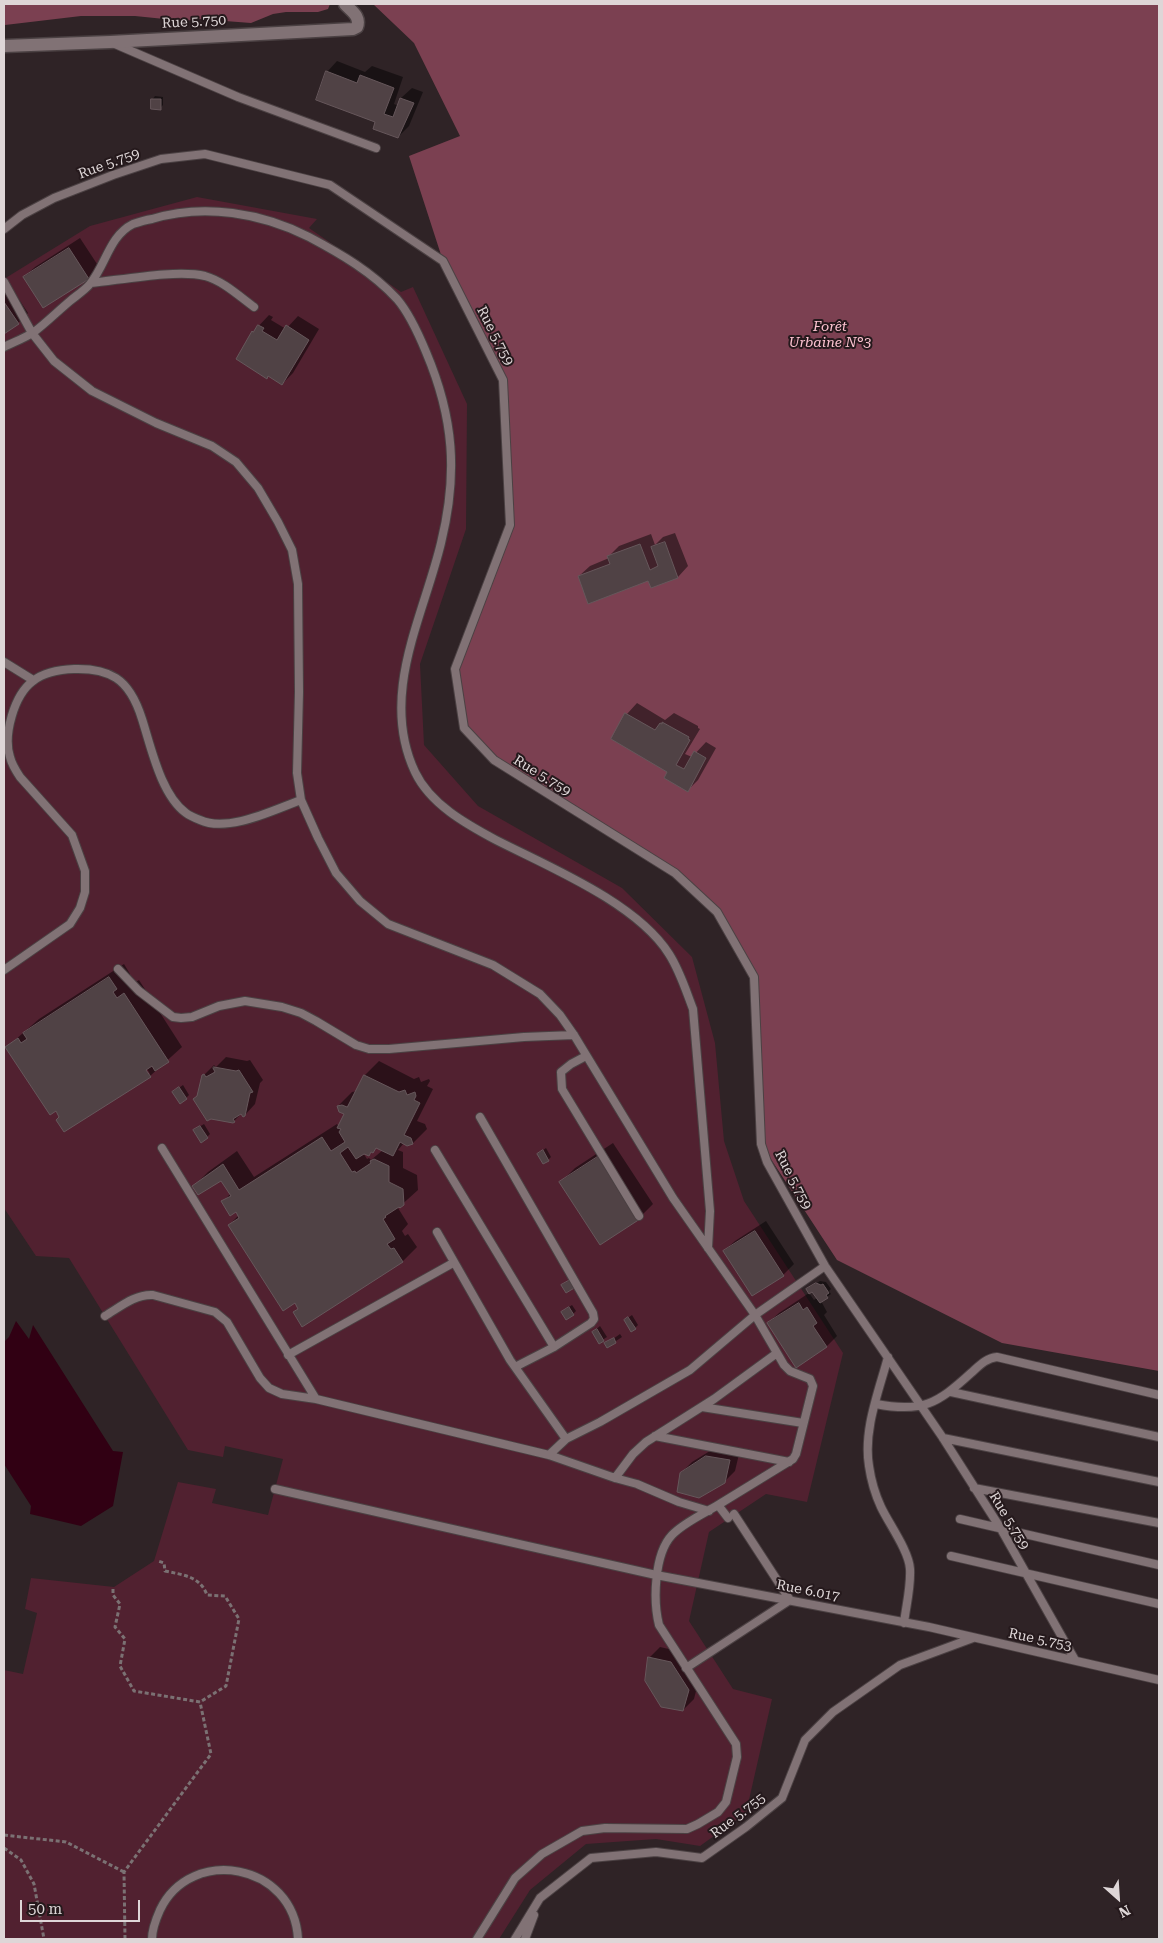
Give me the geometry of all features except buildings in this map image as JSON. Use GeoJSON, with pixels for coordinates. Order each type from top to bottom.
{"type":"FeatureCollection","features":[{"type":"Feature","properties":{"kind":"street","name":"Rue 5.750"},"geometry":{"type":"LineString","coordinates":[[4,46],[353,28],[359,22],[357,16],[344,4]]}},
{"type":"Feature","properties":{"kind":"lane"},"geometry":{"type":"LineString","coordinates":[[110,42],[238,97],[376,148]]}},
{"type":"Feature","properties":{"kind":"lane","name":"Rue 5.759"},"geometry":{"type":"LineString","coordinates":[[4,229],[22,215],[54,198],[113,175],[161,159],[205,154],[330,185],[443,261],[503,380],[504,390],[510,525],[455,669],[464,728],[494,760],[675,873],[717,912],[754,977],[761,1144],[767,1162],[825,1266],[922,1406],[1001,1529],[1075,1660]]}},
{"type":"Feature","properties":{"kind":"lane"},"geometry":{"type":"LineString","coordinates":[[4,347],[32,332],[91,283],[115,240],[131,225],[167,214],[215,210],[255,217],[295,230],[342,254],[377,280],[399,302],[421,338],[438,380],[449,421],[452,472],[442,542],[406,661],[400,702],[404,740],[416,774],[432,795],[462,822],[612,900],[648,929],[669,952],[682,978],[693,1009],[710,1211],[708,1248]]}},
{"type":"Feature","properties":{"kind":"lane"},"geometry":{"type":"LineString","coordinates":[[91,283],[186,273],[207,277],[226,286],[254,307]]}},
{"type":"Feature","properties":{"kind":"lane"},"geometry":{"type":"LineString","coordinates":[[4,282],[32,332],[54,361],[92,391],[156,423],[212,446],[236,462],[258,488],[292,550],[298,584],[299,692],[297,773],[301,800],[336,873],[360,902],[388,924],[493,966],[518,979],[540,994],[574,1035],[673,1198],[755,1315],[784,1365],[790,1371],[810,1379],[812,1382],[813,1386],[796,1454],[788,1462],[674,1533],[665,1544],[656,1575],[657,1618],[659,1625],[736,1744],[737,1757],[726,1802],[723,1807],[687,1829],[596,1828],[574,1835],[542,1854],[515,1878],[477,1939]]}},
{"type":"Feature","properties":{"kind":"lane"},"geometry":{"type":"LineString","coordinates":[[4,662],[33,680]]}},
{"type":"Feature","properties":{"kind":"lane"},"geometry":{"type":"LineString","coordinates":[[4,970],[70,924],[80,908],[85,892],[85,871],[72,835],[20,777],[9,756],[8,734],[12,715],[20,695],[33,680],[61,669],[92,669],[115,678],[128,690],[138,706],[170,796],[186,813],[202,821],[215,825],[230,824],[301,800]]}},
{"type":"Feature","properties":{"kind":"lane"},"geometry":{"type":"LineString","coordinates":[[118,969],[139,991],[172,1017],[192,1017],[219,1006],[245,1001],[282,1007],[301,1013],[356,1045],[369,1049],[574,1035]]}},
{"type":"Feature","properties":{"kind":"lane"},"geometry":{"type":"LineString","coordinates":[[586,1056],[561,1072],[562,1089],[639,1216]]}},
{"type":"Feature","properties":{"kind":"lane"},"geometry":{"type":"LineString","coordinates":[[480,1117],[593,1314],[594,1319],[591,1323],[554,1347],[515,1367]]}},
{"type":"Feature","properties":{"kind":"lane"},"geometry":{"type":"LineString","coordinates":[[162,1148],[316,1399]]}},
{"type":"Feature","properties":{"kind":"lane"},"geometry":{"type":"LineString","coordinates":[[435,1150],[554,1347]]}},
{"type":"Feature","properties":{"kind":"lane"},"geometry":{"type":"LineString","coordinates":[[437,1232],[453,1263],[515,1367],[566,1439]]}},
{"type":"Feature","properties":{"kind":"lane"},"geometry":{"type":"LineString","coordinates":[[288,1355],[453,1263]]}},
{"type":"Feature","properties":{"kind":"lane"},"geometry":{"type":"LineString","coordinates":[[550,1456],[566,1439],[600,1422],[690,1370],[755,1315],[825,1266]]}},
{"type":"Feature","properties":{"kind":"lane"},"geometry":{"type":"LineString","coordinates":[[105,1316],[133,1299],[144,1295],[153,1295],[215,1312],[227,1322],[260,1378],[269,1388],[282,1394],[316,1399],[550,1456],[638,1484],[680,1502],[708,1511]]}},
{"type":"Feature","properties":{"kind":"lane"},"geometry":{"type":"LineString","coordinates":[[615,1478],[633,1454],[655,1436],[702,1407],[777,1353]]}},
{"type":"Feature","properties":{"kind":"lane"},"geometry":{"type":"LineString","coordinates":[[888,1357],[868,1440],[868,1464],[873,1487],[880,1506],[901,1544],[910,1568],[904,1623]]}},
{"type":"Feature","properties":{"kind":"lane"},"geometry":{"type":"LineString","coordinates":[[876,1404],[904,1408],[922,1406],[950,1392],[985,1361],[997,1357],[1159,1396]]}},
{"type":"Feature","properties":{"kind":"lane"},"geometry":{"type":"LineString","coordinates":[[950,1392],[1159,1437]]}},
{"type":"Feature","properties":{"kind":"lane"},"geometry":{"type":"LineString","coordinates":[[702,1407],[804,1423]]}},
{"type":"Feature","properties":{"kind":"lane"},"geometry":{"type":"LineString","coordinates":[[655,1436],[788,1462]]}},
{"type":"Feature","properties":{"kind":"lane"},"geometry":{"type":"LineString","coordinates":[[943,1438],[1159,1482]]}},
{"type":"Feature","properties":{"kind":"lane"},"geometry":{"type":"LineString","coordinates":[[974,1488],[1159,1523]]}},
{"type":"Feature","properties":{"kind":"lane","name":"Rue 6.017"},"geometry":{"type":"LineString","coordinates":[[275,1489],[656,1575],[914,1625]]}},
{"type":"Feature","properties":{"kind":"lane"},"geometry":{"type":"LineString","coordinates":[[686,1668],[790,1600],[731,1516],[718,1504]]}},
{"type":"Feature","properties":{"kind":"lane"},"geometry":{"type":"LineString","coordinates":[[960,1519],[1159,1565]]}},
{"type":"Feature","properties":{"kind":"lane"},"geometry":{"type":"LineString","coordinates":[[951,1556],[1159,1604]]}},
{"type":"Feature","properties":{"kind":"lane","name":"Rue 5.753"},"geometry":{"type":"LineString","coordinates":[[914,1625],[1159,1680]]}},
{"type":"Feature","properties":{"kind":"lane","name":"Rue 5.755"},"geometry":{"type":"LineString","coordinates":[[515,1939],[540,1898],[591,1858],[656,1852],[702,1858],[746,1827],[782,1798],[805,1740],[833,1712],[900,1665],[973,1638]]}},
{"type":"Feature","properties":{"kind":"lane"},"geometry":{"type":"LineString","coordinates":[[152,1939],[156,1919],[163,1904],[174,1891],[187,1881],[202,1874],[236,1870],[270,1883],[283,1896],[292,1911],[298,1939]]}},
{"type":"Feature","properties":{"kind":"lane"},"geometry":{"type":"LineString","coordinates":[[525,1939],[540,1898]]}},
{"type":"Feature","properties":{"kind":"path"},"geometry":{"type":"LineString","coordinates":[[113,1590],[113,1595],[120,1604],[115,1627],[125,1639],[120,1666],[134,1691],[200,1702],[226,1686],[239,1619],[225,1596],[208,1594],[193,1577],[165,1571],[164,1564],[158,1561]]}},
{"type":"Feature","properties":{"kind":"path"},"geometry":{"type":"LineString","coordinates":[[125,1939],[124,1872],[211,1754],[200,1702]]}},
{"type":"Feature","properties":{"kind":"path"},"geometry":{"type":"LineString","coordinates":[[4,1836],[66,1842],[124,1872]]}},
{"type":"Feature","properties":{"kind":"path"},"geometry":{"type":"LineString","coordinates":[[4,1848],[21,1860],[34,1884],[44,1939]]}},
{"type":"Feature","properties":{"kind":"shaded area"},"geometry":{"type":"Polygon","coordinates":[[[197,197],[317,219],[309,228],[401,292],[413,287],[467,404],[466,529],[420,664],[424,745],[478,806],[622,888],[692,957],[715,1043],[724,1141],[744,1201],[843,1353],[807,1502],[766,1494],[709,1532],[689,1621],[733,1689],[772,1699],[746,1813],[700,1846],[656,1839],[586,1844],[530,1890],[499,1939],[4,1939],[4,1670],[23,1674],[37,1613],[25,1609],[31,1578],[114,1587],[154,1561],[178,1482],[216,1489],[212,1503],[268,1515],[283,1459],[225,1446],[223,1457],[188,1450],[69,1258],[36,1256],[4,1208],[4,279],[90,226],[197,197]]]}},
{"type":"Feature","properties":{"kind":"shaded area"},"geometry":{"type":"Polygon","coordinates":[[[16,1321],[29,1339],[33,1325],[113,1451],[123,1452],[113,1506],[81,1526],[30,1514],[31,1506],[4,1464],[4,1340],[9,1337],[16,1321]]]}},
{"type":"Feature","properties":{"kind":"green space"},"geometry":{"type":"Polygon","coordinates":[[[4,4],[330,4],[328,9],[318,12],[273,14],[251,23],[199,19],[184,21],[135,16],[81,16],[4,25],[4,4]]]}},
{"type":"Feature","properties":{"kind":"green space","name":"Forêt Urbaine N°3"},"geometry":{"type":"Polygon","coordinates":[[[373,4],[1159,4],[1159,1371],[1002,1343],[837,1260],[761,1144],[754,977],[717,912],[675,873],[494,760],[464,728],[455,669],[510,525],[503,380],[443,261],[409,156],[460,136],[414,43],[373,4]]]}}]}
